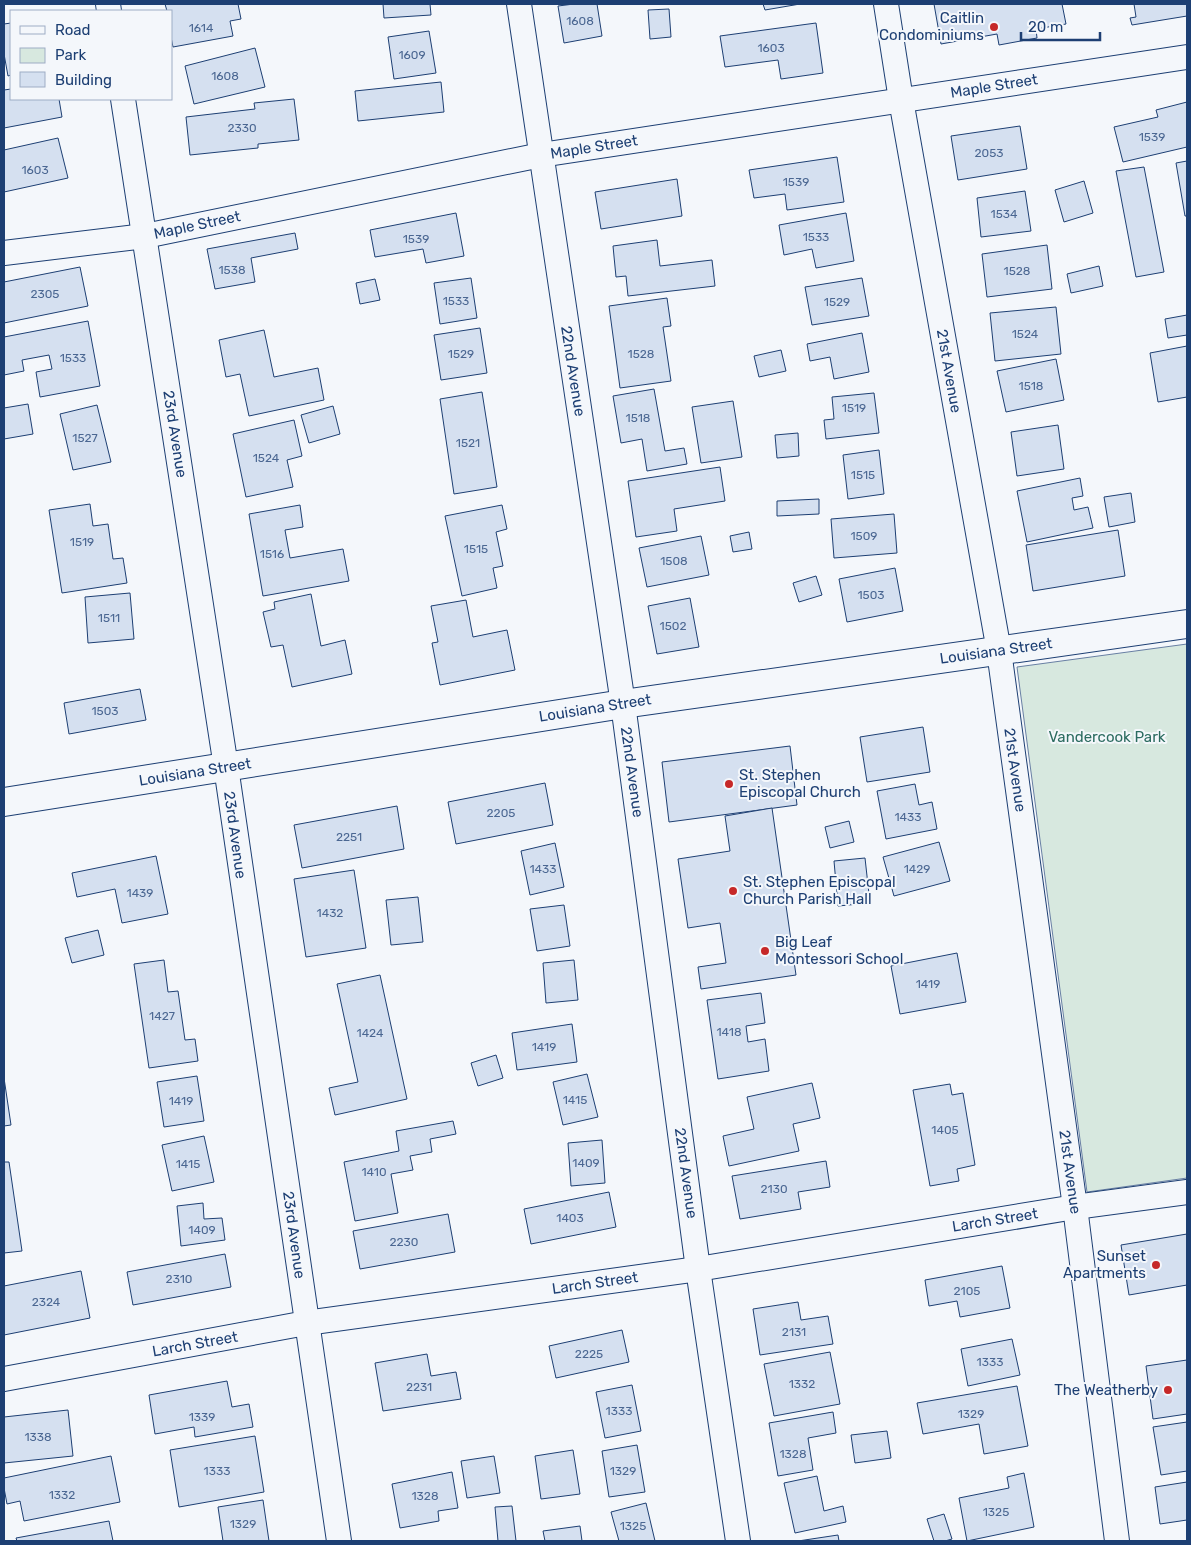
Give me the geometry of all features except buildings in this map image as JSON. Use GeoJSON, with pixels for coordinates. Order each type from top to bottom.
{"type":"FeatureCollection","features":[{"type":"Feature","properties":{"kind":"street","name":"22nd Avenue"},"geometry":{"type":"LineString","coordinates":[[519,4],[623,704],[698,1269],[738,1541]]}},
{"type":"Feature","properties":{"kind":"street","name":"21st Avenue"},"geometry":{"type":"LineString","coordinates":[[886,4],[901,100],[999,651],[1075,1207],[1117,1541]]}},
{"type":"Feature","properties":{"kind":"street","name":"Maple Street"},"geometry":{"type":"LineString","coordinates":[[4,253],[145,236],[540,155],[1187,57]]}},
{"type":"Feature","properties":{"kind":"street","name":"23rd Avenue"},"geometry":{"type":"LineString","coordinates":[[123,100],[226,768],[339,1541]]}},
{"type":"Feature","properties":{"kind":"street","name":"Louisiana Street"},"geometry":{"type":"LineString","coordinates":[[4,802],[623,704],[1187,624]]}},
{"type":"Feature","properties":{"kind":"street","name":"Larch Street"},"geometry":{"type":"LineString","coordinates":[[4,1379],[306,1324],[698,1269],[1075,1207],[1187,1192]]}},
{"type":"Feature","properties":{"kind":"green space","name":"Vandercook Park"},"geometry":{"type":"Polygon","coordinates":[[[1187,644],[1187,1178],[1087,1192],[1017,667],[1187,644]]]}},
{"type":"Feature","properties":{"kind":"place","name":"Caitlin Condominiums"},"geometry":{"type":"Point","coordinates":[994,27]}},
{"type":"Feature","properties":{"kind":"place","name":"St. Stephen Episcopal Church"},"geometry":{"type":"Point","coordinates":[729,784]}},
{"type":"Feature","properties":{"kind":"place","name":"St. Stephen Episcopal Church Parish Hall"},"geometry":{"type":"Point","coordinates":[733,891]}},
{"type":"Feature","properties":{"kind":"place","name":"Big Leaf Montessori School"},"geometry":{"type":"Point","coordinates":[765,951]}},
{"type":"Feature","properties":{"kind":"place","name":"Sunset Apartments"},"geometry":{"type":"Point","coordinates":[1156,1265]}},
{"type":"Feature","properties":{"kind":"place","name":"The Weatherby"},"geometry":{"type":"Point","coordinates":[1168,1390]}}]}
